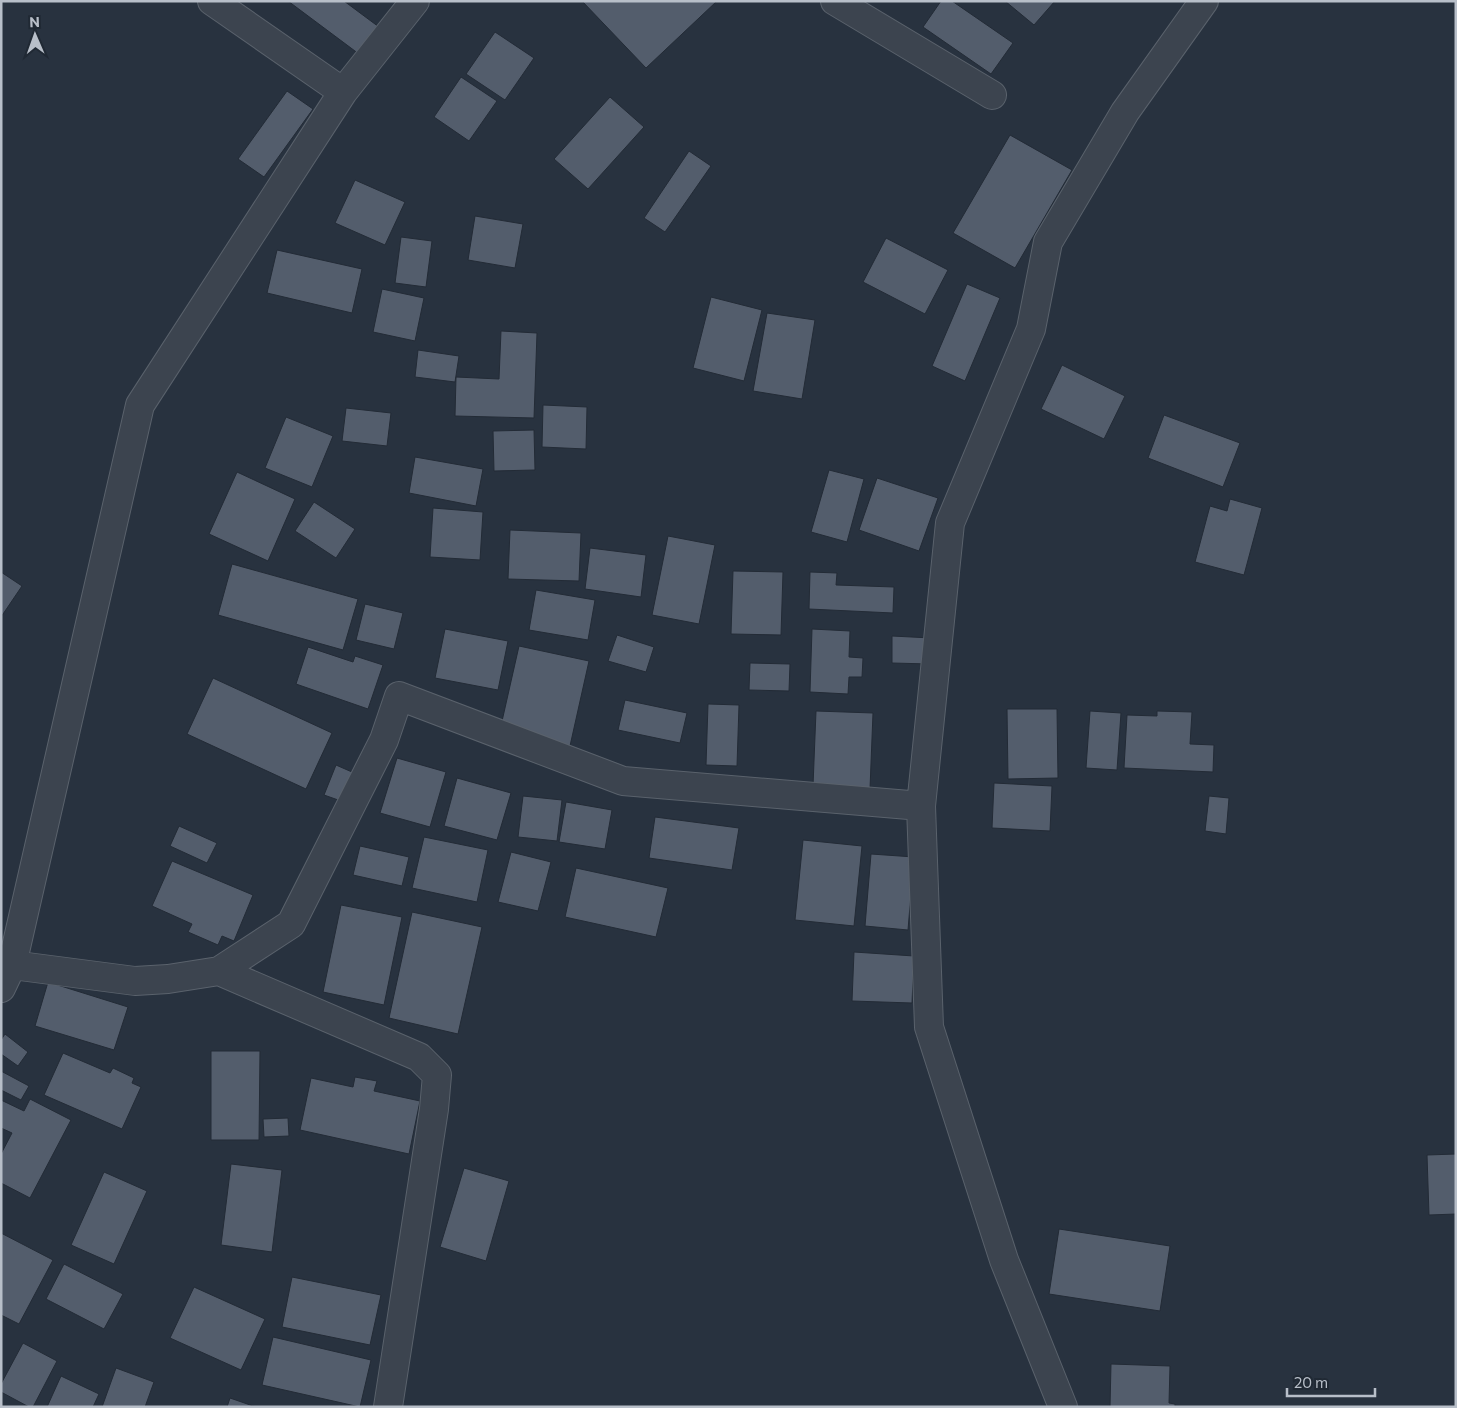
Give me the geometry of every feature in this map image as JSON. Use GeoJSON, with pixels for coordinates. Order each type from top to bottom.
{"type":"FeatureCollection","features":[{"type":"Feature","properties":{"kind":"street"},"geometry":{"type":"LineString","coordinates":[[212,1],[343,92]]}},
{"type":"Feature","properties":{"kind":"street"},"geometry":{"type":"LineString","coordinates":[[415,1],[343,92],[140,405],[5,971],[135,981],[168,979],[219,971],[291,924],[384,740],[398,696],[623,782],[921,806]]}},
{"type":"Feature","properties":{"kind":"street"},"geometry":{"type":"LineString","coordinates":[[835,1],[992,95]]}},
{"type":"Feature","properties":{"kind":"street"},"geometry":{"type":"LineString","coordinates":[[1063,1407],[1004,1260],[929,1027],[921,806],[950,523],[1031,329],[1048,242],[1125,112],[1204,1]]}},
{"type":"Feature","properties":{"kind":"street"},"geometry":{"type":"LineString","coordinates":[[219,971],[419,1057],[437,1075],[434,1110],[388,1407]]}},
{"type":"Feature","properties":{"kind":"building"},"geometry":{"type":"Polygon","coordinates":[[[288,1],[344,1],[383,30],[363,57],[288,1]]]}},
{"type":"Feature","properties":{"kind":"building"},"geometry":{"type":"Polygon","coordinates":[[[582,1],[717,1],[646,68],[582,1]]]}},
{"type":"Feature","properties":{"kind":"building"},"geometry":{"type":"Polygon","coordinates":[[[941,1],[952,1],[1013,43],[991,74],[923,27],[941,1]]]}},
{"type":"Feature","properties":{"kind":"building"},"geometry":{"type":"Polygon","coordinates":[[[1005,1],[1055,1],[1034,25],[1005,1]]]}},
{"type":"Feature","properties":{"kind":"building"},"geometry":{"type":"Polygon","coordinates":[[[495,32],[534,58],[505,100],[466,74],[495,32]]]}},
{"type":"Feature","properties":{"kind":"building"},"geometry":{"type":"Polygon","coordinates":[[[461,77],[497,101],[469,141],[434,117],[461,77]]]}},
{"type":"Feature","properties":{"kind":"building"},"geometry":{"type":"Polygon","coordinates":[[[287,91],[313,109],[264,177],[238,159],[287,91]]]}},
{"type":"Feature","properties":{"kind":"building"},"geometry":{"type":"Polygon","coordinates":[[[610,97],[644,127],[588,189],[554,159],[610,97]]]}},
{"type":"Feature","properties":{"kind":"building"},"geometry":{"type":"Polygon","coordinates":[[[1010,135],[1072,170],[1015,268],[953,233],[1010,135]]]}},
{"type":"Feature","properties":{"kind":"building"},"geometry":{"type":"Polygon","coordinates":[[[689,151],[711,166],[665,232],[644,218],[689,151]]]}},
{"type":"Feature","properties":{"kind":"building"},"geometry":{"type":"Polygon","coordinates":[[[355,180],[405,202],[385,245],[335,223],[355,180]]]}},
{"type":"Feature","properties":{"kind":"building"},"geometry":{"type":"Polygon","coordinates":[[[475,216],[523,224],[515,268],[468,260],[475,216]]]}},
{"type":"Feature","properties":{"kind":"building"},"geometry":{"type":"Polygon","coordinates":[[[401,237],[432,241],[426,287],[395,283],[401,237]]]}},
{"type":"Feature","properties":{"kind":"building"},"geometry":{"type":"Polygon","coordinates":[[[886,238],[948,270],[925,314],[863,282],[886,238]]]}},
{"type":"Feature","properties":{"kind":"building"},"geometry":{"type":"Polygon","coordinates":[[[277,250],[362,269],[352,313],[267,293],[277,250]]]}},
{"type":"Feature","properties":{"kind":"building"},"geometry":{"type":"Polygon","coordinates":[[[967,284],[1000,298],[965,381],[932,366],[967,284]]]}},
{"type":"Feature","properties":{"kind":"building"},"geometry":{"type":"Polygon","coordinates":[[[382,289],[424,298],[415,341],[373,332],[382,289]]]}},
{"type":"Feature","properties":{"kind":"building"},"geometry":{"type":"Polygon","coordinates":[[[711,297],[762,310],[744,381],[693,368],[711,297]]]}},
{"type":"Feature","properties":{"kind":"building"},"geometry":{"type":"Polygon","coordinates":[[[767,313],[815,320],[802,399],[753,391],[767,313]]]}},
{"type":"Feature","properties":{"kind":"building"},"geometry":{"type":"Polygon","coordinates":[[[501,331],[537,333],[534,418],[455,416],[456,377],[499,379],[501,331]]]}},
{"type":"Feature","properties":{"kind":"building"},"geometry":{"type":"Polygon","coordinates":[[[418,350],[459,356],[455,382],[415,377],[418,350]]]}},
{"type":"Feature","properties":{"kind":"building"},"geometry":{"type":"Polygon","coordinates":[[[1062,365],[1125,396],[1104,439],[1041,409],[1062,365]]]}},
{"type":"Feature","properties":{"kind":"building"},"geometry":{"type":"Polygon","coordinates":[[[543,405],[587,407],[586,449],[542,447],[543,405]]]}},
{"type":"Feature","properties":{"kind":"building"},"geometry":{"type":"Polygon","coordinates":[[[346,408],[391,413],[387,446],[342,441],[346,408]]]}},
{"type":"Feature","properties":{"kind":"building"},"geometry":{"type":"Polygon","coordinates":[[[1164,415],[1240,443],[1223,487],[1148,458],[1164,415]]]}},
{"type":"Feature","properties":{"kind":"building"},"geometry":{"type":"Polygon","coordinates":[[[286,417],[333,436],[312,487],[265,468],[286,417]]]}},
{"type":"Feature","properties":{"kind":"building"},"geometry":{"type":"Polygon","coordinates":[[[534,430],[535,470],[494,471],[493,431],[534,430]]]}},
{"type":"Feature","properties":{"kind":"building"},"geometry":{"type":"Polygon","coordinates":[[[415,457],[483,469],[476,506],[409,493],[415,457]]]}},
{"type":"Feature","properties":{"kind":"building"},"geometry":{"type":"Polygon","coordinates":[[[829,470],[864,479],[847,542],[811,532],[829,470]]]}},
{"type":"Feature","properties":{"kind":"building"},"geometry":{"type":"Polygon","coordinates":[[[237,472],[295,499],[268,561],[209,534],[237,472]]]}},
{"type":"Feature","properties":{"kind":"building"},"geometry":{"type":"Polygon","coordinates":[[[877,478],[938,498],[919,551],[859,530],[877,478]]]}},
{"type":"Feature","properties":{"kind":"building"},"geometry":{"type":"Polygon","coordinates":[[[1230,499],[1262,508],[1244,575],[1195,562],[1210,506],[1227,511],[1230,499]]]}},
{"type":"Feature","properties":{"kind":"building"},"geometry":{"type":"Polygon","coordinates":[[[314,502],[355,529],[336,558],[295,531],[314,502]]]}},
{"type":"Feature","properties":{"kind":"building"},"geometry":{"type":"Polygon","coordinates":[[[433,508],[483,512],[480,560],[430,557],[433,508]]]}},
{"type":"Feature","properties":{"kind":"building"},"geometry":{"type":"Polygon","coordinates":[[[510,530],[581,533],[579,581],[508,579],[510,530]]]}},
{"type":"Feature","properties":{"kind":"building"},"geometry":{"type":"Polygon","coordinates":[[[668,536],[715,545],[699,624],[652,615],[668,536]]]}},
{"type":"Feature","properties":{"kind":"building"},"geometry":{"type":"Polygon","coordinates":[[[590,548],[646,555],[641,597],[585,589],[590,548]]]}},
{"type":"Feature","properties":{"kind":"building"},"geometry":{"type":"Polygon","coordinates":[[[232,564],[358,599],[343,650],[218,615],[232,564]]]}},
{"type":"Feature","properties":{"kind":"building"},"geometry":{"type":"Polygon","coordinates":[[[733,571],[783,572],[781,635],[731,634],[733,571]]]}},
{"type":"Feature","properties":{"kind":"building"},"geometry":{"type":"Polygon","coordinates":[[[1,572],[22,586],[1,617],[1,572]]]}},
{"type":"Feature","properties":{"kind":"building"},"geometry":{"type":"Polygon","coordinates":[[[810,572],[837,573],[836,585],[894,587],[893,613],[809,609],[810,572]]]}},
{"type":"Feature","properties":{"kind":"building"},"geometry":{"type":"Polygon","coordinates":[[[536,590],[595,600],[588,640],[529,630],[536,590]]]}},
{"type":"Feature","properties":{"kind":"building"},"geometry":{"type":"Polygon","coordinates":[[[365,604],[403,613],[394,649],[356,640],[365,604]]]}},
{"type":"Feature","properties":{"kind":"building"},"geometry":{"type":"Polygon","coordinates":[[[445,629],[508,641],[498,690],[435,678],[445,629]]]}},
{"type":"Feature","properties":{"kind":"building"},"geometry":{"type":"Polygon","coordinates":[[[812,629],[850,631],[849,657],[863,658],[862,677],[849,677],[848,694],[810,692],[812,629]]]}},
{"type":"Feature","properties":{"kind":"building"},"geometry":{"type":"Polygon","coordinates":[[[617,635],[654,647],[646,672],[608,661],[617,635]]]}},
{"type":"Feature","properties":{"kind":"building"},"geometry":{"type":"Polygon","coordinates":[[[892,636],[931,638],[930,664],[892,663],[892,636]]]}},
{"type":"Feature","properties":{"kind":"building"},"geometry":{"type":"Polygon","coordinates":[[[519,646],[589,661],[570,746],[500,730],[519,646]]]}},
{"type":"Feature","properties":{"kind":"building"},"geometry":{"type":"Polygon","coordinates":[[[308,647],[353,662],[355,656],[383,665],[368,709],[296,684],[308,647]]]}},
{"type":"Feature","properties":{"kind":"building"},"geometry":{"type":"Polygon","coordinates":[[[750,663],[790,664],[789,691],[749,690],[750,663]]]}},
{"type":"Feature","properties":{"kind":"building"},"geometry":{"type":"Polygon","coordinates":[[[213,678],[332,733],[306,789],[187,734],[213,678]]]}},
{"type":"Feature","properties":{"kind":"building"},"geometry":{"type":"Polygon","coordinates":[[[625,700],[687,713],[680,743],[618,730],[625,700]]]}},
{"type":"Feature","properties":{"kind":"building"},"geometry":{"type":"Polygon","coordinates":[[[708,704],[739,705],[737,766],[706,765],[708,704]]]}},
{"type":"Feature","properties":{"kind":"building"},"geometry":{"type":"Polygon","coordinates":[[[1007,709],[1057,709],[1058,778],[1008,779],[1007,709]]]}},
{"type":"Feature","properties":{"kind":"building"},"geometry":{"type":"Polygon","coordinates":[[[816,711],[873,713],[870,789],[813,786],[816,711]]]}},
{"type":"Feature","properties":{"kind":"building"},"geometry":{"type":"Polygon","coordinates":[[[1090,711],[1121,713],[1117,770],[1086,768],[1090,711]]]}},
{"type":"Feature","properties":{"kind":"building"},"geometry":{"type":"Polygon","coordinates":[[[1157,711],[1192,712],[1190,744],[1214,745],[1213,772],[1124,768],[1127,715],[1157,716],[1157,711]]]}},
{"type":"Feature","properties":{"kind":"building"},"geometry":{"type":"Polygon","coordinates":[[[397,758],[446,772],[430,827],[380,813],[397,758]]]}},
{"type":"Feature","properties":{"kind":"building"},"geometry":{"type":"Polygon","coordinates":[[[336,765],[352,772],[341,801],[324,795],[336,765]]]}},
{"type":"Feature","properties":{"kind":"building"},"geometry":{"type":"Polygon","coordinates":[[[457,778],[511,793],[497,840],[444,826],[457,778]]]}},
{"type":"Feature","properties":{"kind":"building"},"geometry":{"type":"Polygon","coordinates":[[[994,783],[1052,786],[1050,831],[992,828],[994,783]]]}},
{"type":"Feature","properties":{"kind":"building"},"geometry":{"type":"Polygon","coordinates":[[[523,796],[562,800],[557,841],[518,837],[523,796]]]}},
{"type":"Feature","properties":{"kind":"building"},"geometry":{"type":"Polygon","coordinates":[[[1209,796],[1229,798],[1226,834],[1205,831],[1209,796]]]}},
{"type":"Feature","properties":{"kind":"building"},"geometry":{"type":"Polygon","coordinates":[[[566,802],[612,810],[605,849],[559,842],[566,802]]]}},
{"type":"Feature","properties":{"kind":"building"},"geometry":{"type":"Polygon","coordinates":[[[655,817],[739,828],[732,870],[649,858],[655,817]]]}},
{"type":"Feature","properties":{"kind":"building"},"geometry":{"type":"Polygon","coordinates":[[[179,826],[217,843],[207,863],[170,846],[179,826]]]}},
{"type":"Feature","properties":{"kind":"building"},"geometry":{"type":"Polygon","coordinates":[[[424,837],[488,850],[477,902],[412,888],[424,837]]]}},
{"type":"Feature","properties":{"kind":"building"},"geometry":{"type":"Polygon","coordinates":[[[803,840],[862,846],[854,926],[795,920],[803,840]]]}},
{"type":"Feature","properties":{"kind":"building"},"geometry":{"type":"Polygon","coordinates":[[[360,846],[409,857],[402,886],[353,875],[360,846]]]}},
{"type":"Feature","properties":{"kind":"building"},"geometry":{"type":"Polygon","coordinates":[[[511,852],[551,862],[538,911],[498,902],[511,852]]]}},
{"type":"Feature","properties":{"kind":"building"},"geometry":{"type":"Polygon","coordinates":[[[871,854],[914,857],[908,930],[865,926],[871,854]]]}},
{"type":"Feature","properties":{"kind":"building"},"geometry":{"type":"Polygon","coordinates":[[[172,861],[253,895],[234,941],[222,936],[218,945],[188,932],[192,924],[152,906],[172,861]]]}},
{"type":"Feature","properties":{"kind":"building"},"geometry":{"type":"Polygon","coordinates":[[[576,868],[668,888],[656,937],[565,917],[576,868]]]}},
{"type":"Feature","properties":{"kind":"building"},"geometry":{"type":"Polygon","coordinates":[[[341,905],[402,917],[384,1005],[323,992],[341,905]]]}},
{"type":"Feature","properties":{"kind":"building"},"geometry":{"type":"Polygon","coordinates":[[[412,912],[482,927],[458,1034],[389,1018],[412,912]]]}},
{"type":"Feature","properties":{"kind":"building"},"geometry":{"type":"Polygon","coordinates":[[[854,952],[914,956],[912,1003],[852,1001],[854,952]]]}},
{"type":"Feature","properties":{"kind":"building"},"geometry":{"type":"Polygon","coordinates":[[[48,982],[128,1007],[114,1050],[35,1026],[48,982]]]}},
{"type":"Feature","properties":{"kind":"building"},"geometry":{"type":"Polygon","coordinates":[[[5,1034],[28,1052],[18,1066],[1,1054],[1,1040],[5,1034]]]}},
{"type":"Feature","properties":{"kind":"building"},"geometry":{"type":"Polygon","coordinates":[[[211,1051],[260,1051],[259,1140],[211,1140],[211,1051]]]}},
{"type":"Feature","properties":{"kind":"building"},"geometry":{"type":"Polygon","coordinates":[[[63,1053],[110,1073],[113,1068],[134,1078],[132,1083],[141,1087],[122,1129],[44,1095],[63,1053]]]}},
{"type":"Feature","properties":{"kind":"building"},"geometry":{"type":"Polygon","coordinates":[[[1,1071],[29,1086],[21,1100],[1,1090],[1,1071]]]}},
{"type":"Feature","properties":{"kind":"building"},"geometry":{"type":"Polygon","coordinates":[[[355,1077],[377,1081],[374,1091],[420,1101],[409,1154],[300,1130],[311,1078],[353,1087],[355,1077]]]}},
{"type":"Feature","properties":{"kind":"building"},"geometry":{"type":"Polygon","coordinates":[[[30,1099],[71,1120],[30,1198],[1,1183],[1,1154],[12,1133],[1,1128],[1,1100],[24,1111],[30,1099]]]}},
{"type":"Feature","properties":{"kind":"building"},"geometry":{"type":"Polygon","coordinates":[[[288,1118],[289,1136],[264,1137],[263,1119],[288,1118]]]}},
{"type":"Feature","properties":{"kind":"building"},"geometry":{"type":"Polygon","coordinates":[[[1456,1154],[1456,1214],[1429,1215],[1427,1155],[1456,1154]]]}},
{"type":"Feature","properties":{"kind":"building"},"geometry":{"type":"Polygon","coordinates":[[[231,1164],[282,1170],[272,1252],[221,1245],[231,1164]]]}},
{"type":"Feature","properties":{"kind":"building"},"geometry":{"type":"Polygon","coordinates":[[[464,1168],[509,1181],[486,1261],[440,1247],[464,1168]]]}},
{"type":"Feature","properties":{"kind":"building"},"geometry":{"type":"Polygon","coordinates":[[[104,1172],[147,1191],[114,1264],[71,1245],[104,1172]]]}},
{"type":"Feature","properties":{"kind":"building"},"geometry":{"type":"Polygon","coordinates":[[[1059,1229],[1170,1246],[1160,1311],[1049,1294],[1059,1229]]]}},
{"type":"Feature","properties":{"kind":"building"},"geometry":{"type":"Polygon","coordinates":[[[1,1233],[53,1260],[19,1324],[1,1315],[1,1233]]]}},
{"type":"Feature","properties":{"kind":"building"},"geometry":{"type":"Polygon","coordinates":[[[64,1264],[123,1294],[104,1329],[46,1299],[64,1264]]]}},
{"type":"Feature","properties":{"kind":"building"},"geometry":{"type":"Polygon","coordinates":[[[292,1277],[381,1295],[370,1345],[282,1327],[292,1277]]]}},
{"type":"Feature","properties":{"kind":"building"},"geometry":{"type":"Polygon","coordinates":[[[194,1287],[265,1319],[241,1370],[170,1338],[194,1287]]]}},
{"type":"Feature","properties":{"kind":"building"},"geometry":{"type":"Polygon","coordinates":[[[273,1337],[371,1360],[360,1407],[262,1385],[273,1337]]]}},
{"type":"Feature","properties":{"kind":"building"},"geometry":{"type":"Polygon","coordinates":[[[23,1343],[57,1361],[33,1407],[29,1407],[1,1392],[1,1384],[23,1343]]]}},
{"type":"Feature","properties":{"kind":"building"},"geometry":{"type":"Polygon","coordinates":[[[1111,1364],[1170,1366],[1169,1403],[1175,1404],[1175,1407],[1110,1407],[1111,1364]]]}},
{"type":"Feature","properties":{"kind":"building"},"geometry":{"type":"Polygon","coordinates":[[[116,1368],[154,1382],[145,1407],[102,1407],[116,1368]]]}},
{"type":"Feature","properties":{"kind":"building"},"geometry":{"type":"Polygon","coordinates":[[[61,1376],[99,1394],[93,1407],[47,1407],[61,1376]]]}},
{"type":"Feature","properties":{"kind":"building"},"geometry":{"type":"Polygon","coordinates":[[[230,1398],[256,1407],[227,1407],[230,1398]]]}}]}
